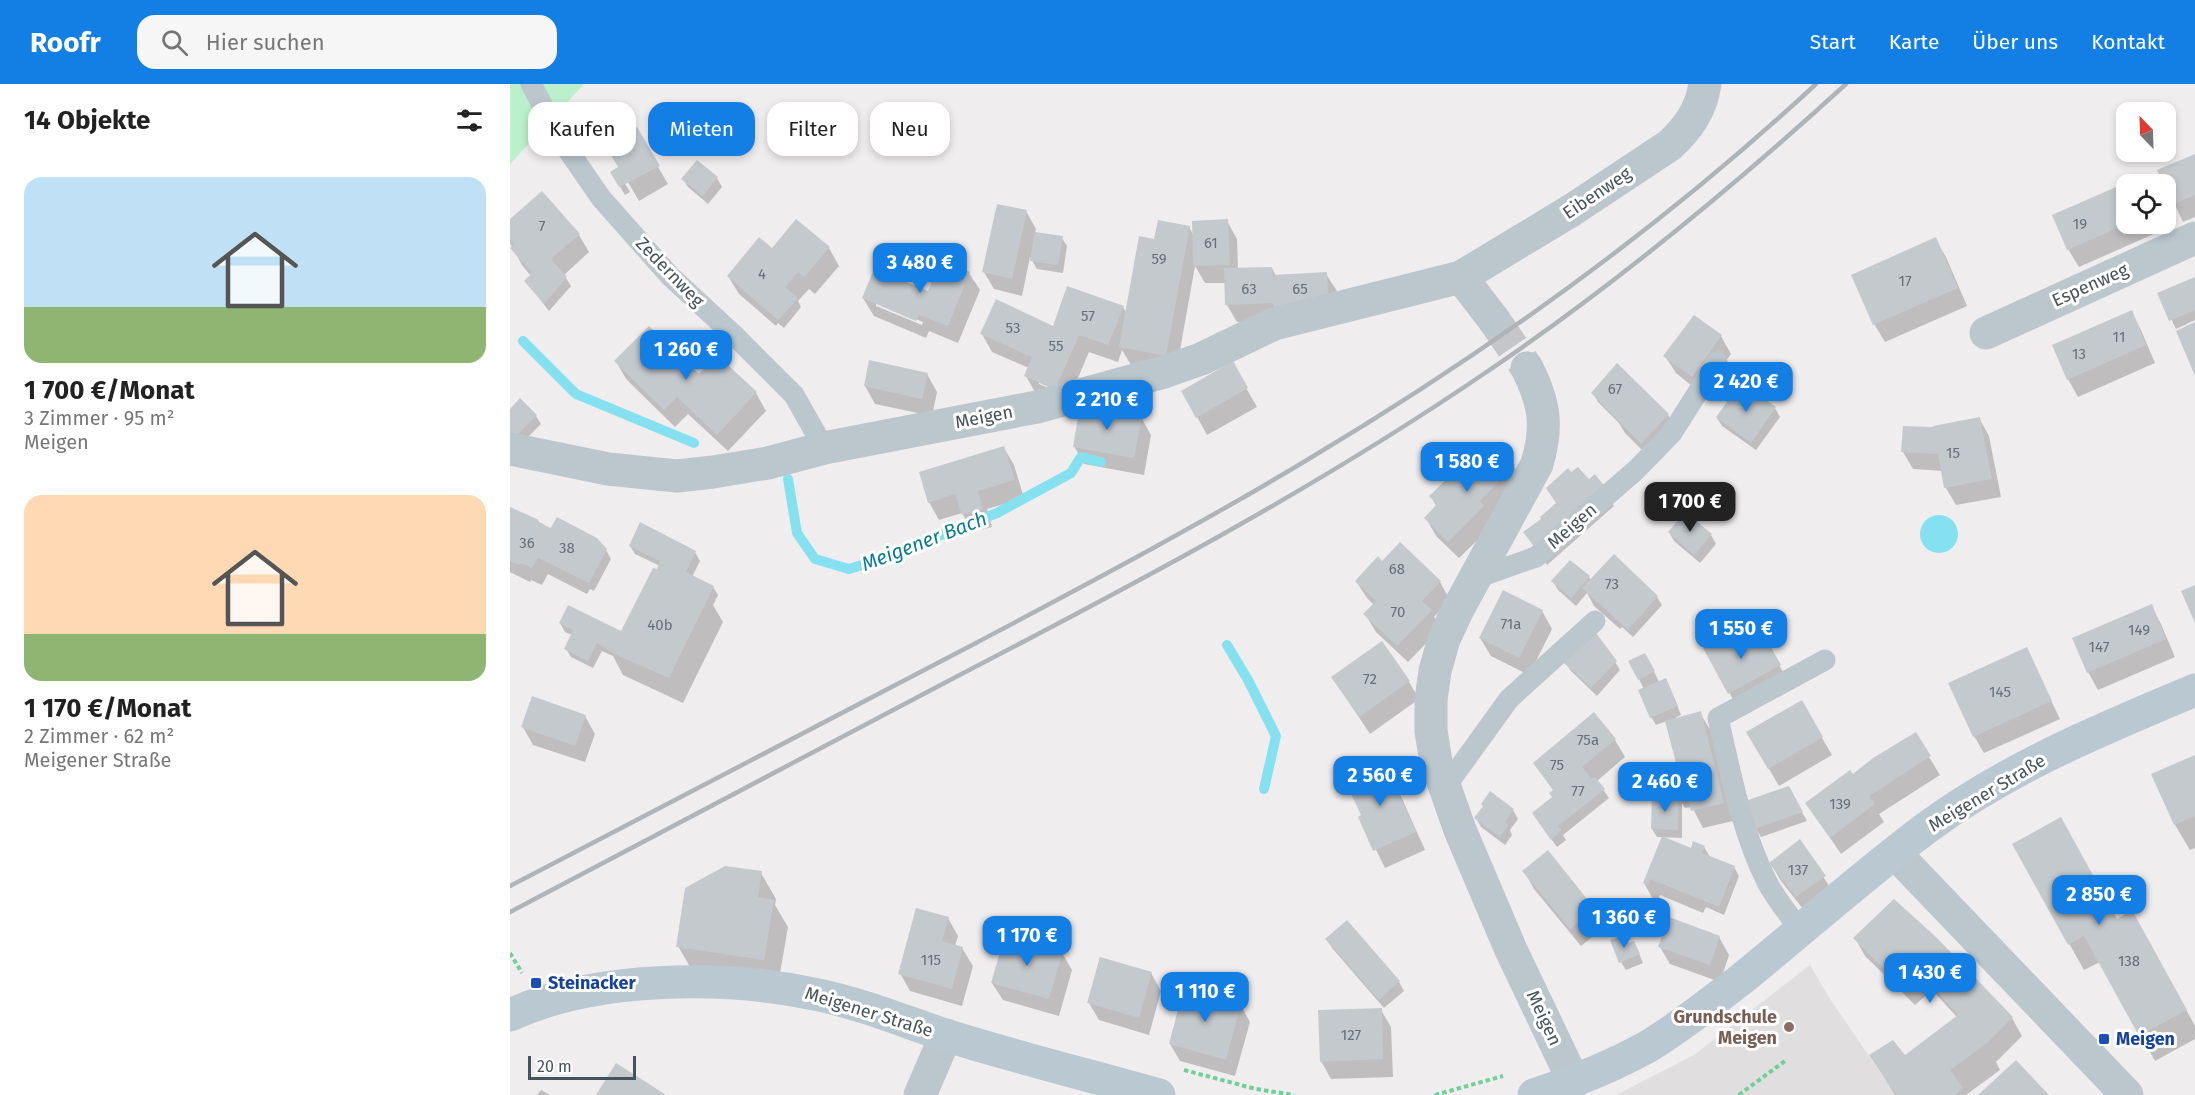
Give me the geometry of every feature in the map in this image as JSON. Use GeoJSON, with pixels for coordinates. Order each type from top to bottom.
{"type":"FeatureCollection","features":[{"type":"Feature","properties":{"kind":"street","name":"Eibenweg"},"geometry":{"type":"LineString","coordinates":[[1461,277],[1572,210],[1670,145],[1684,132],[1696,114],[1703,97],[1705,84]]}},
{"type":"Feature","properties":{"kind":"street","name":"Espenweg"},"geometry":{"type":"LineString","coordinates":[[1986,333],[2195,238]]}},
{"type":"Feature","properties":{"kind":"street","name":"Meigen"},"geometry":{"type":"LineString","coordinates":[[510,449],[608,469],[677,476],[768,463],[824,448],[1037,407],[1174,369],[1201,359],[1274,324],[1461,277]]}},
{"type":"Feature","properties":{"kind":"street"},"geometry":{"type":"LineString","coordinates":[[1461,277],[1494,320]]}},
{"type":"Feature","properties":{"kind":"street","name":"Meigen"},"geometry":{"type":"LineString","coordinates":[[1527,368],[1537,388],[1541,404],[1544,442],[1537,464],[1444,639],[1435,671],[1431,700],[1431,731],[1436,762],[1460,830],[1511,950],[1574,1082]]}},
{"type":"Feature","properties":{"kind":"street","name":"Meigener Straße"},"geometry":{"type":"LineString","coordinates":[[1534,1095],[1574,1082],[1647,1046],[1673,1030],[1801,932],[1895,853],[1956,808],[2039,759],[2195,690]]}},
{"type":"Feature","properties":{"kind":"street"},"geometry":{"type":"LineString","coordinates":[[1895,853],[2127,1095]]}},
{"type":"Feature","properties":{"kind":"street","name":"Meigener Straße"},"geometry":{"type":"LineString","coordinates":[[512,1009],[569,995],[638,984],[716,983],[793,990],[855,1004],[946,1035],[1159,1095]]}},
{"type":"Feature","properties":{"kind":"street"},"geometry":{"type":"LineString","coordinates":[[920,1095],[946,1035]]}},
{"type":"Feature","properties":{"kind":"lane","name":"Zedernweg"},"geometry":{"type":"LineString","coordinates":[[531,84],[561,140],[601,198],[670,276],[794,395],[824,448]]}},
{"type":"Feature","properties":{"kind":"lane","name":"Meigen"},"geometry":{"type":"LineString","coordinates":[[1476,578],[1536,557],[1636,470],[1672,433],[1717,362]]}},
{"type":"Feature","properties":{"kind":"lane"},"geometry":{"type":"LineString","coordinates":[[1444,789],[1509,699],[1595,621]]}},
{"type":"Feature","properties":{"kind":"lane"},"geometry":{"type":"LineString","coordinates":[[1801,932],[1768,884],[1750,842],[1742,821],[1718,718],[1825,660]]}},
{"type":"Feature","properties":{"kind":"path"},"geometry":{"type":"LineString","coordinates":[[1739,1095],[1785,1061]]}},
{"type":"Feature","properties":{"kind":"shaded area","name":"Grundschule Meigen"},"geometry":{"type":"Polygon","coordinates":[[[1810,965],[1830,999],[1896,1095],[1616,1095],[1694,1055],[1810,965]]]}},
{"type":"Feature","properties":{"kind":"green space"},"geometry":{"type":"Polygon","coordinates":[[[510,84],[584,84],[567,102],[528,102],[528,145],[510,164],[510,84]]]}},
{"type":"Feature","properties":{"kind":"water"},"geometry":{"type":"Polygon","coordinates":[[[1939,515],[1953,520],[1958,534],[1953,548],[1939,553],[1925,548],[1920,534],[1925,520],[1939,515]]]}},
{"type":"Feature","properties":{"kind":"building"},"geometry":{"type":"Polygon","coordinates":[[[637,127],[648,146],[648,156],[654,156],[660,166],[619,187],[610,172],[618,167],[612,156],[636,156],[637,127]]]}},
{"type":"Feature","properties":{"kind":"building"},"geometry":{"type":"Polygon","coordinates":[[[2195,154],[2195,195],[2176,203],[2176,174],[2159,174],[2157,170],[2195,154]]]}},
{"type":"Feature","properties":{"kind":"building"},"geometry":{"type":"Polygon","coordinates":[[[697,160],[718,177],[703,196],[681,179],[697,160]]]}},
{"type":"Feature","properties":{"kind":"building"},"geometry":{"type":"Polygon","coordinates":[[[2116,187],[2116,229],[2067,250],[2052,215],[2116,187]]]}},
{"type":"Feature","properties":{"kind":"building"},"geometry":{"type":"Polygon","coordinates":[[[542,191],[580,234],[551,259],[567,277],[544,304],[524,281],[532,273],[510,248],[514,244],[510,240],[510,219],[542,191]]]}},
{"type":"Feature","properties":{"kind":"building"},"geometry":{"type":"Polygon","coordinates":[[[997,204],[1027,210],[1012,279],[982,272],[997,204]]]}},
{"type":"Feature","properties":{"kind":"building"},"geometry":{"type":"Polygon","coordinates":[[[796,219],[830,247],[804,277],[798,272],[785,287],[798,298],[778,320],[727,276],[759,237],[772,248],[796,219]]]}},
{"type":"Feature","properties":{"kind":"building"},"geometry":{"type":"Polygon","coordinates":[[[1228,219],[1230,265],[1193,266],[1192,221],[1228,219]]]}},
{"type":"Feature","properties":{"kind":"building"},"geometry":{"type":"Polygon","coordinates":[[[1158,220],[1190,226],[1166,356],[1119,347],[1139,236],[1154,239],[1158,220]]]}},
{"type":"Feature","properties":{"kind":"building"},"geometry":{"type":"Polygon","coordinates":[[[1035,232],[1063,236],[1058,265],[1030,261],[1035,232]]]}},
{"type":"Feature","properties":{"kind":"building"},"geometry":{"type":"Polygon","coordinates":[[[1936,237],[1958,288],[1873,325],[1851,275],[1936,237]]]}},
{"type":"Feature","properties":{"kind":"building"},"geometry":{"type":"Polygon","coordinates":[[[941,260],[970,272],[948,326],[919,315],[916,321],[862,298],[874,269],[928,291],[941,260]]]}},
{"type":"Feature","properties":{"kind":"building"},"geometry":{"type":"Polygon","coordinates":[[[1272,267],[1273,275],[1327,272],[1329,306],[1274,308],[1273,303],[1225,305],[1224,268],[1272,267]]]}},
{"type":"Feature","properties":{"kind":"building"},"geometry":{"type":"Polygon","coordinates":[[[2195,277],[2195,310],[2169,321],[2157,293],[2195,277]]]}},
{"type":"Feature","properties":{"kind":"building"},"geometry":{"type":"Polygon","coordinates":[[[1067,286],[1124,306],[1108,345],[1079,335],[1055,390],[1024,376],[1032,357],[980,334],[996,299],[1053,326],[1067,286]]]}},
{"type":"Feature","properties":{"kind":"building"},"geometry":{"type":"Polygon","coordinates":[[[2132,310],[2146,345],[2067,380],[2052,345],[2132,310]]]}},
{"type":"Feature","properties":{"kind":"building"},"geometry":{"type":"Polygon","coordinates":[[[1694,315],[1722,335],[1692,377],[1663,356],[1694,315]]]}},
{"type":"Feature","properties":{"kind":"building"},"geometry":{"type":"Polygon","coordinates":[[[2195,322],[2195,376],[2176,331],[2195,322]]]}},
{"type":"Feature","properties":{"kind":"building"},"geometry":{"type":"Polygon","coordinates":[[[649,326],[699,374],[717,355],[757,392],[717,435],[677,397],[664,410],[614,361],[649,326]]]}},
{"type":"Feature","properties":{"kind":"building"},"geometry":{"type":"Polygon","coordinates":[[[869,360],[928,373],[922,399],[864,386],[869,360]]]}},
{"type":"Feature","properties":{"kind":"building"},"geometry":{"type":"Polygon","coordinates":[[[1233,361],[1248,388],[1196,418],[1181,391],[1233,361]]]}},
{"type":"Feature","properties":{"kind":"building"},"geometry":{"type":"Polygon","coordinates":[[[1617,363],[1669,414],[1641,444],[1591,393],[1617,363]]]}},
{"type":"Feature","properties":{"kind":"building"},"geometry":{"type":"Polygon","coordinates":[[[1741,383],[1776,407],[1751,443],[1716,417],[1741,383]]]}},
{"type":"Feature","properties":{"kind":"building"},"geometry":{"type":"Polygon","coordinates":[[[520,398],[537,415],[513,439],[510,437],[510,409],[520,398]]]}},
{"type":"Feature","properties":{"kind":"building"},"geometry":{"type":"Polygon","coordinates":[[[1080,405],[1142,416],[1134,458],[1073,447],[1080,405]]]}},
{"type":"Feature","properties":{"kind":"building"},"geometry":{"type":"Polygon","coordinates":[[[1980,417],[1992,479],[1944,488],[1938,454],[1901,452],[1903,426],[1933,427],[1980,417]]]}},
{"type":"Feature","properties":{"kind":"building"},"geometry":{"type":"Polygon","coordinates":[[[1493,443],[1515,465],[1480,501],[1484,506],[1448,542],[1424,518],[1437,504],[1429,496],[1452,474],[1457,479],[1493,443]]]}},
{"type":"Feature","properties":{"kind":"building"},"geometry":{"type":"Polygon","coordinates":[[[1004,446],[1015,480],[978,491],[983,509],[962,515],[955,494],[928,503],[919,472],[1004,446]]]}},
{"type":"Feature","properties":{"kind":"building"},"geometry":{"type":"Polygon","coordinates":[[[1578,467],[1589,479],[1595,474],[1605,487],[1536,549],[1523,532],[1541,519],[1540,517],[1556,503],[1546,488],[1568,468],[1571,472],[1578,467]]]}},
{"type":"Feature","properties":{"kind":"building"},"geometry":{"type":"Polygon","coordinates":[[[510,507],[539,520],[550,528],[557,517],[597,538],[607,549],[589,583],[538,558],[532,568],[510,561],[510,507]]]}},
{"type":"Feature","properties":{"kind":"building"},"geometry":{"type":"Polygon","coordinates":[[[1685,512],[1712,534],[1694,555],[1668,532],[1685,512]]]}},
{"type":"Feature","properties":{"kind":"building"},"geometry":{"type":"Polygon","coordinates":[[[640,522],[696,551],[686,572],[714,586],[669,678],[617,655],[597,643],[588,661],[564,649],[573,630],[559,623],[568,605],[621,631],[653,568],[657,569],[660,561],[629,546],[640,522]]]}},
{"type":"Feature","properties":{"kind":"building"},"geometry":{"type":"Polygon","coordinates":[[[1400,542],[1441,581],[1422,601],[1432,610],[1397,646],[1363,614],[1376,601],[1355,581],[1378,556],[1382,561],[1400,542]]]}},
{"type":"Feature","properties":{"kind":"building"},"geometry":{"type":"Polygon","coordinates":[[[1614,554],[1658,596],[1628,630],[1582,588],[1614,554]]]}},
{"type":"Feature","properties":{"kind":"building"},"geometry":{"type":"Polygon","coordinates":[[[1570,560],[1590,576],[1571,598],[1551,581],[1570,560]]]}},
{"type":"Feature","properties":{"kind":"building"},"geometry":{"type":"Polygon","coordinates":[[[2195,585],[2195,623],[2181,591],[2195,585]]]}},
{"type":"Feature","properties":{"kind":"building"},"geometry":{"type":"Polygon","coordinates":[[[1503,590],[1543,610],[1519,658],[1479,638],[1503,590]]]}},
{"type":"Feature","properties":{"kind":"building"},"geometry":{"type":"Polygon","coordinates":[[[2152,604],[2166,639],[2087,673],[2072,638],[2152,604]]]}},
{"type":"Feature","properties":{"kind":"building"},"geometry":{"type":"Polygon","coordinates":[[[1761,630],[1781,665],[1728,694],[1703,648],[1731,633],[1737,644],[1761,630]]]}},
{"type":"Feature","properties":{"kind":"building"},"geometry":{"type":"Polygon","coordinates":[[[1596,633],[1617,661],[1591,688],[1563,662],[1596,633]]]}},
{"type":"Feature","properties":{"kind":"building"},"geometry":{"type":"Polygon","coordinates":[[[1382,641],[1410,681],[1359,717],[1331,677],[1382,641]]]}},
{"type":"Feature","properties":{"kind":"building"},"geometry":{"type":"Polygon","coordinates":[[[2027,647],[2052,701],[1973,737],[1948,683],[2027,647]]]}},
{"type":"Feature","properties":{"kind":"building"},"geometry":{"type":"Polygon","coordinates":[[[1645,653],[1655,671],[1638,680],[1628,661],[1645,653]]]}},
{"type":"Feature","properties":{"kind":"building"},"geometry":{"type":"Polygon","coordinates":[[[1666,678],[1678,706],[1650,718],[1638,690],[1666,678]]]}},
{"type":"Feature","properties":{"kind":"building"},"geometry":{"type":"Polygon","coordinates":[[[532,696],[586,715],[575,746],[521,727],[532,696]]]}},
{"type":"Feature","properties":{"kind":"building"},"geometry":{"type":"Polygon","coordinates":[[[1802,700],[1823,737],[1768,769],[1746,732],[1802,700]]]}},
{"type":"Feature","properties":{"kind":"building"},"geometry":{"type":"Polygon","coordinates":[[[1701,711],[1724,803],[1691,811],[1686,788],[1674,791],[1667,765],[1676,763],[1665,721],[1701,711]]]}},
{"type":"Feature","properties":{"kind":"building"},"geometry":{"type":"Polygon","coordinates":[[[1594,712],[1616,739],[1582,767],[1605,789],[1558,826],[1562,830],[1551,840],[1532,813],[1552,797],[1549,793],[1553,790],[1533,763],[1594,712]]]}},
{"type":"Feature","properties":{"kind":"building"},"geometry":{"type":"Polygon","coordinates":[[[1916,732],[1931,756],[1869,796],[1875,804],[1830,838],[1805,803],[1850,770],[1853,774],[1873,758],[1916,732]]]}},
{"type":"Feature","properties":{"kind":"building"},"geometry":{"type":"Polygon","coordinates":[[[2195,755],[2195,816],[2174,825],[2151,774],[2195,755]]]}},
{"type":"Feature","properties":{"kind":"building"},"geometry":{"type":"Polygon","coordinates":[[[1385,763],[1416,832],[1373,851],[1358,817],[1361,815],[1345,781],[1385,763]]]}},
{"type":"Feature","properties":{"kind":"building"},"geometry":{"type":"Polygon","coordinates":[[[1789,786],[1803,812],[1754,829],[1745,801],[1789,786]]]}},
{"type":"Feature","properties":{"kind":"building"},"geometry":{"type":"Polygon","coordinates":[[[1490,791],[1514,809],[1505,822],[1508,825],[1500,837],[1474,818],[1490,791]]]}},
{"type":"Feature","properties":{"kind":"building"},"geometry":{"type":"Polygon","coordinates":[[[1652,795],[1678,796],[1678,830],[1651,829],[1652,795]]]}},
{"type":"Feature","properties":{"kind":"building"},"geometry":{"type":"Polygon","coordinates":[[[2061,817],[2117,919],[2132,910],[2187,1010],[2139,1036],[2084,936],[2068,945],[2012,844],[2061,817]]]}},
{"type":"Feature","properties":{"kind":"building"},"geometry":{"type":"Polygon","coordinates":[[[1662,836],[1691,848],[1693,841],[1705,846],[1702,853],[1735,866],[1719,907],[1650,879],[1648,886],[1643,883],[1662,836]]]}},
{"type":"Feature","properties":{"kind":"building"},"geometry":{"type":"Polygon","coordinates":[[[1800,839],[1826,876],[1796,897],[1769,863],[1800,839]]]}},
{"type":"Feature","properties":{"kind":"building"},"geometry":{"type":"Polygon","coordinates":[[[1548,850],[1595,909],[1570,929],[1522,871],[1548,850]]]}},
{"type":"Feature","properties":{"kind":"building"},"geometry":{"type":"Polygon","coordinates":[[[725,866],[762,871],[758,897],[774,900],[764,960],[676,947],[685,888],[725,866]]]}},
{"type":"Feature","properties":{"kind":"building"},"geometry":{"type":"Polygon","coordinates":[[[1894,899],[1937,938],[2013,1017],[1987,1043],[1950,1070],[1963,1088],[1955,1095],[1896,1095],[1869,1055],[1893,1040],[1905,1055],[1958,1015],[1921,973],[1904,989],[1853,938],[1894,899]]]}},
{"type":"Feature","properties":{"kind":"building"},"geometry":{"type":"Polygon","coordinates":[[[916,908],[949,917],[942,941],[963,947],[952,989],[898,974],[916,908]]]}},
{"type":"Feature","properties":{"kind":"building"},"geometry":{"type":"Polygon","coordinates":[[[1669,917],[1720,936],[1710,965],[1658,947],[1669,917]]]}},
{"type":"Feature","properties":{"kind":"building"},"geometry":{"type":"Polygon","coordinates":[[[1347,920],[1400,981],[1379,1000],[1325,939],[1347,920]]]}},
{"type":"Feature","properties":{"kind":"building"},"geometry":{"type":"Polygon","coordinates":[[[1005,935],[1063,951],[1049,999],[991,983],[1005,935]]]}},
{"type":"Feature","properties":{"kind":"building"},"geometry":{"type":"Polygon","coordinates":[[[1625,935],[1628,943],[1634,941],[1640,954],[1619,963],[1610,940],[1625,935]]]}},
{"type":"Feature","properties":{"kind":"building"},"geometry":{"type":"Polygon","coordinates":[[[1100,957],[1152,972],[1139,1018],[1087,1003],[1100,957]]]}},
{"type":"Feature","properties":{"kind":"building"},"geometry":{"type":"Polygon","coordinates":[[[1184,987],[1241,1003],[1226,1060],[1169,1044],[1184,987]]]}},
{"type":"Feature","properties":{"kind":"building"},"geometry":{"type":"Polygon","coordinates":[[[1382,1008],[1383,1059],[1320,1062],[1318,1010],[1382,1008]]]}},
{"type":"Feature","properties":{"kind":"building"},"geometry":{"type":"Polygon","coordinates":[[[2016,1060],[2049,1095],[1978,1095],[2016,1060]]]}},
{"type":"Feature","properties":{"kind":"building"},"geometry":{"type":"Polygon","coordinates":[[[616,1063],[646,1082],[666,1095],[596,1095],[616,1063]]]}},
{"type":"Feature","properties":{"kind":"waterway","name":"Meigener Bach"},"geometry":{"type":"LineString","coordinates":[[523,341],[576,394],[694,443]]}},
{"type":"Feature","properties":{"kind":"waterway","name":"Meigener Bach"},"geometry":{"type":"LineString","coordinates":[[788,479],[797,533],[815,559],[849,569],[997,513],[1071,473],[1081,457],[1101,462]]}},
{"type":"Feature","properties":{"kind":"waterway","name":"Meigener Bach"},"geometry":{"type":"LineString","coordinates":[[1227,645],[1248,680],[1276,736],[1264,789]]}},
{"type":"Feature","properties":{"kind":"tunnel"},"geometry":{"type":"LineString","coordinates":[[1494,320],[1527,368]]}},
{"type":"Feature","properties":{"kind":"railway"},"geometry":{"type":"LineString","coordinates":[[510,886],[1101,576],[1266,484],[1374,419],[1507,332],[1635,238],[1757,137],[1816,84]]}},
{"type":"Feature","properties":{"kind":"railway"},"geometry":{"type":"LineString","coordinates":[[510,912],[1157,571],[1358,455],[1488,371],[1627,270],[1717,197],[1846,84]]}},
{"type":"Feature","properties":{"kind":"place","name":"Steinacker"},"geometry":{"type":"Point","coordinates":[536,983]}},
{"type":"Feature","properties":{"kind":"place","name":"Grundschule Meigen"},"geometry":{"type":"Point","coordinates":[1789,1027]}},
{"type":"Feature","properties":{"kind":"place","name":"Meigen"},"geometry":{"type":"Point","coordinates":[2104,1039]}}]}
